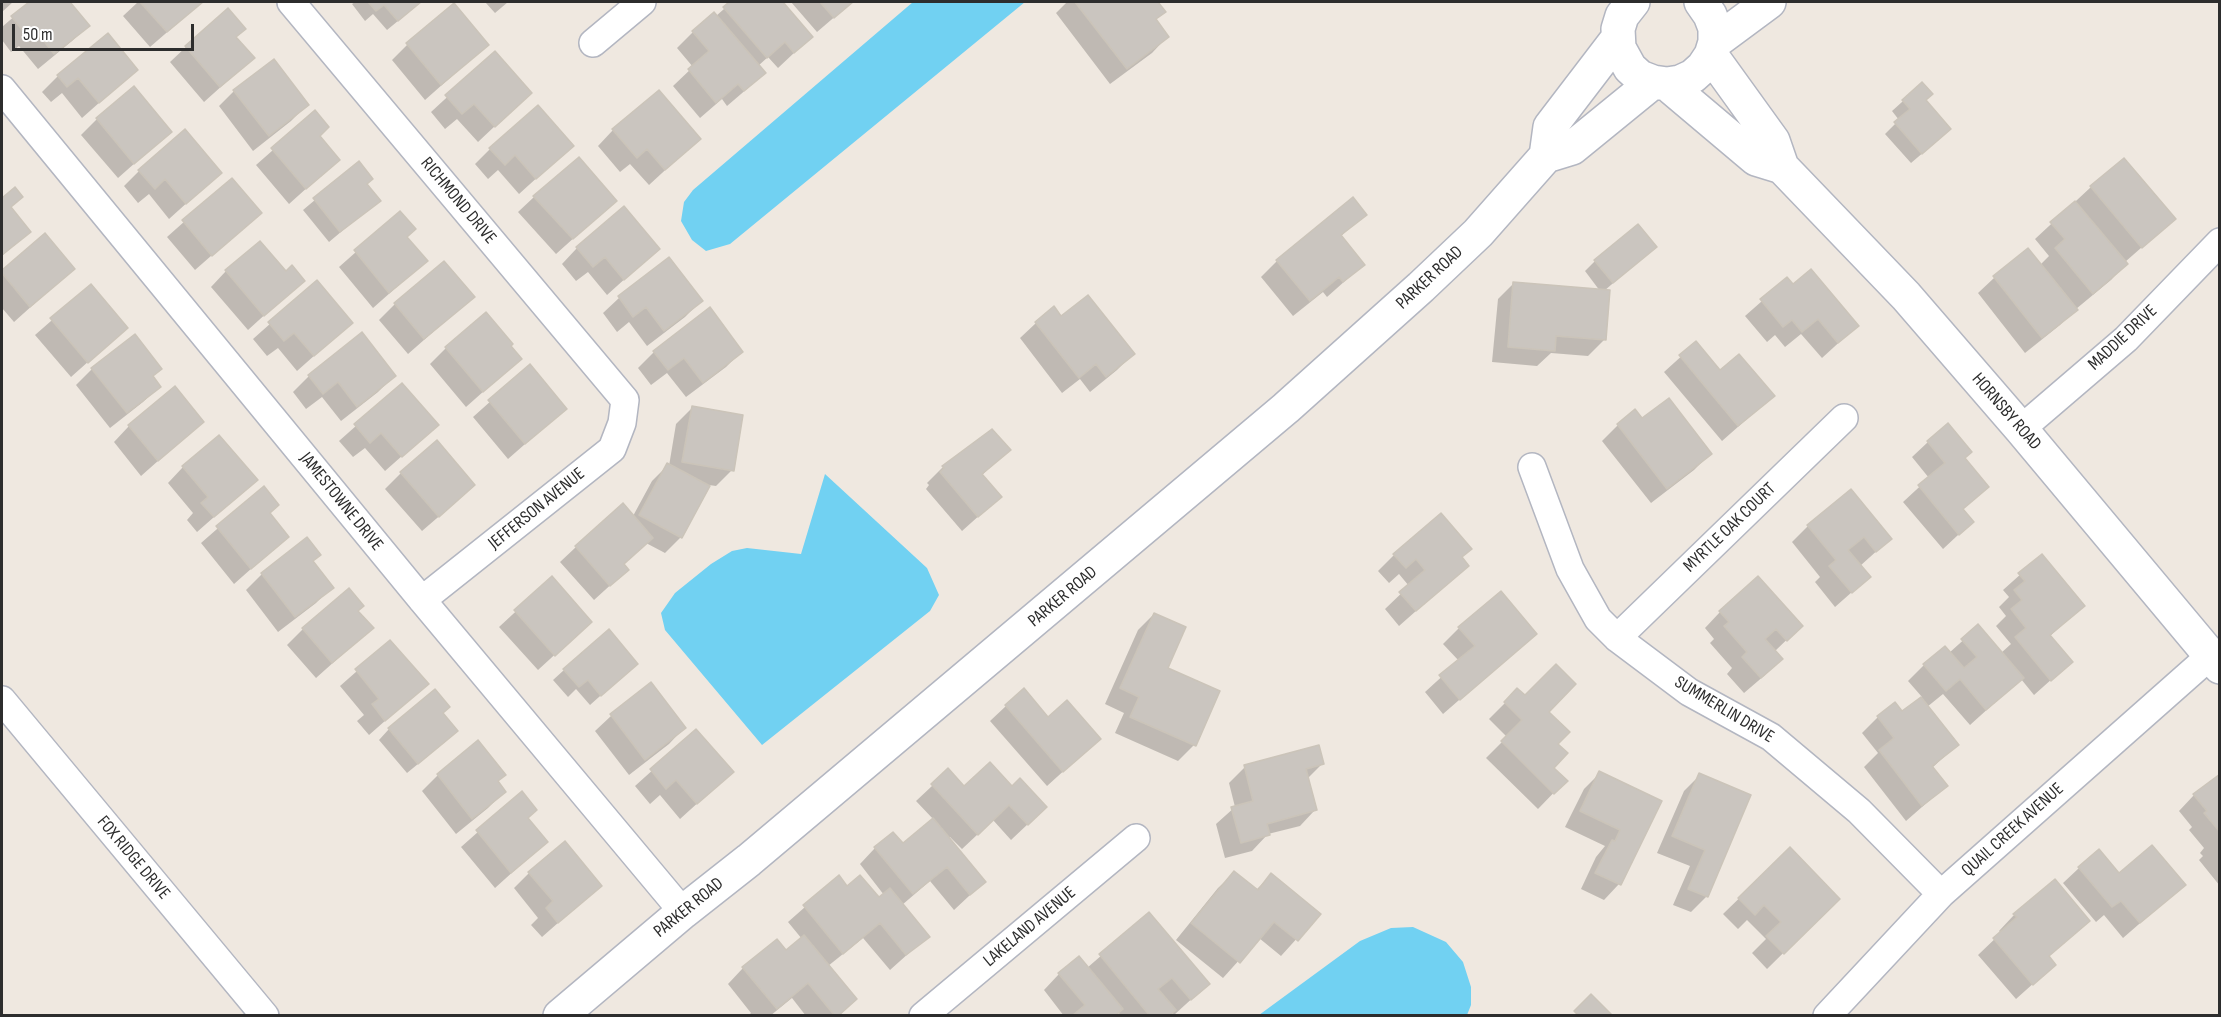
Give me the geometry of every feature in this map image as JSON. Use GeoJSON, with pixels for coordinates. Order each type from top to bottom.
{"type":"FeatureCollection","features":[{"type":"Feature","properties":{"kind":"street","name":"RICHMOND DRIVE"},"geometry":{"type":"LineString","coordinates":[[291,2],[625,400]]}},
{"type":"Feature","properties":{"kind":"street"},"geometry":{"type":"LineString","coordinates":[[592,43],[642,2]]}},
{"type":"Feature","properties":{"kind":"street"},"geometry":{"type":"LineString","coordinates":[[1701,2],[1710,15],[1714,28],[1713,49]]}},
{"type":"Feature","properties":{"kind":"street"},"geometry":{"type":"LineString","coordinates":[[1660,83],[1680,82],[1693,76],[1703,67],[1713,49],[1769,2]]}},
{"type":"Feature","properties":{"kind":"street"},"geometry":{"type":"LineString","coordinates":[[1546,156],[1550,127],[1622,14]]}},
{"type":"Feature","properties":{"kind":"street","name":"HORNSBY ROAD"},"geometry":{"type":"LineString","coordinates":[[1622,14],[1619,48],[1630,68],[1640,77],[1660,83],[1756,159],[1782,167]]}},
{"type":"Feature","properties":{"kind":"street","name":"HORNSBY ROAD"},"geometry":{"type":"LineString","coordinates":[[1713,49],[1773,141],[1782,167],[1906,296],[2021,429],[2215,662]]}},
{"type":"Feature","properties":{"kind":"street","name":"PARKER ROAD"},"geometry":{"type":"LineString","coordinates":[[560,1016],[683,912],[758,853],[1286,408],[1478,233],[1546,156],[1572,148],[1660,83]]}},
{"type":"Feature","properties":{"kind":"street","name":"JAMESTOWNE DRIVE"},"geometry":{"type":"LineString","coordinates":[[2,89],[422,600],[683,912]]}},
{"type":"Feature","properties":{"kind":"street","name":"MADDIE DRIVE"},"geometry":{"type":"LineString","coordinates":[[2021,429],[2126,339],[2220,242]]}},
{"type":"Feature","properties":{"kind":"street","name":"JEFFERSON AVENUE"},"geometry":{"type":"LineString","coordinates":[[422,600],[612,448],[622,423],[625,400]]}},
{"type":"Feature","properties":{"kind":"street","name":"MYRTLE OAK COURT"},"geometry":{"type":"LineString","coordinates":[[1617,638],[1844,418]]}},
{"type":"Feature","properties":{"kind":"street","name":"SUMMERLIN DRIVE"},"geometry":{"type":"LineString","coordinates":[[1532,467],[1570,569],[1598,619],[1617,638],[1689,692],[1771,737],[1859,810],[1941,894]]}},
{"type":"Feature","properties":{"kind":"street","name":"QUAIL CREEK AVENUE"},"geometry":{"type":"LineString","coordinates":[[1827,1016],[1941,894],[2215,662]]}},
{"type":"Feature","properties":{"kind":"street","name":"FOX RIDGE DRIVE"},"geometry":{"type":"LineString","coordinates":[[2,700],[265,1016]]}},
{"type":"Feature","properties":{"kind":"street","name":"LAKELAND AVENUE"},"geometry":{"type":"LineString","coordinates":[[923,1016],[1136,838]]}},
{"type":"Feature","properties":{"kind":"water"},"geometry":{"type":"Polygon","coordinates":[[[913,2],[1025,2],[730,244],[706,251],[692,240],[681,221],[684,202],[693,190],[913,2]]]}},
{"type":"Feature","properties":{"kind":"water"},"geometry":{"type":"Polygon","coordinates":[[[825,474],[927,568],[939,595],[930,611],[762,745],[665,630],[661,613],[675,593],[711,564],[732,551],[747,548],[801,554],[825,474]]]}},
{"type":"Feature","properties":{"kind":"water"},"geometry":{"type":"Polygon","coordinates":[[[1413,927],[1446,942],[1463,962],[1471,987],[1471,1005],[1467,1015],[1259,1015],[1360,941],[1391,928],[1413,927]]]}},
{"type":"Feature","properties":{"kind":"building"},"geometry":{"type":"Polygon","coordinates":[[[29,2],[70,2],[90,26],[54,54],[36,31],[28,37],[11,16],[29,2]]]}},
{"type":"Feature","properties":{"kind":"building"},"geometry":{"type":"Polygon","coordinates":[[[140,2],[203,2],[167,32],[140,2]]]}},
{"type":"Feature","properties":{"kind":"building"},"geometry":{"type":"Polygon","coordinates":[[[368,2],[421,2],[398,21],[384,5],[376,11],[368,2]]]}},
{"type":"Feature","properties":{"kind":"building"},"geometry":{"type":"Polygon","coordinates":[[[729,2],[783,2],[813,37],[794,53],[785,42],[767,58],[723,7],[729,2]]]}},
{"type":"Feature","properties":{"kind":"building"},"geometry":{"type":"Polygon","coordinates":[[[820,2],[853,2],[834,18],[820,2]]]}},
{"type":"Feature","properties":{"kind":"building"},"geometry":{"type":"Polygon","coordinates":[[[1075,2],[1158,2],[1166,12],[1156,19],[1169,37],[1127,69],[1075,2]]]}},
{"type":"Feature","properties":{"kind":"building"},"geometry":{"type":"Polygon","coordinates":[[[454,3],[489,45],[441,85],[406,43],[454,3]]]}},
{"type":"Feature","properties":{"kind":"building"},"geometry":{"type":"Polygon","coordinates":[[[228,8],[246,29],[236,37],[255,58],[220,87],[185,46],[228,8]]]}},
{"type":"Feature","properties":{"kind":"building"},"geometry":{"type":"Polygon","coordinates":[[[714,12],[766,73],[744,91],[738,84],[716,103],[688,69],[709,51],[692,31],[714,12]]]}},
{"type":"Feature","properties":{"kind":"building"},"geometry":{"type":"Polygon","coordinates":[[[108,33],[138,70],[99,103],[78,78],[67,87],[57,75],[108,33]]]}},
{"type":"Feature","properties":{"kind":"building"},"geometry":{"type":"Polygon","coordinates":[[[495,51],[532,93],[495,127],[474,104],[462,114],[445,95],[495,51]]]}},
{"type":"Feature","properties":{"kind":"building"},"geometry":{"type":"Polygon","coordinates":[[[274,59],[309,105],[269,136],[233,90],[274,59]]]}},
{"type":"Feature","properties":{"kind":"building"},"geometry":{"type":"Polygon","coordinates":[[[1922,82],[1933,94],[1926,100],[1951,129],[1922,154],[1894,122],[1910,109],[1902,100],[1922,82]]]}},
{"type":"Feature","properties":{"kind":"building"},"geometry":{"type":"Polygon","coordinates":[[[134,86],[172,132],[134,164],[96,118],[134,86]]]}},
{"type":"Feature","properties":{"kind":"building"},"geometry":{"type":"Polygon","coordinates":[[[659,90],[701,139],[665,170],[647,149],[637,158],[612,129],[659,90]]]}},
{"type":"Feature","properties":{"kind":"building"},"geometry":{"type":"Polygon","coordinates":[[[538,105],[574,146],[536,179],[515,155],[505,165],[489,148],[538,105]]]}},
{"type":"Feature","properties":{"kind":"building"},"geometry":{"type":"Polygon","coordinates":[[[315,110],[329,127],[320,136],[340,160],[306,189],[271,148],[315,110]]]}},
{"type":"Feature","properties":{"kind":"building"},"geometry":{"type":"Polygon","coordinates":[[[185,129],[222,173],[186,204],[165,179],[155,189],[138,170],[185,129]]]}},
{"type":"Feature","properties":{"kind":"building"},"geometry":{"type":"Polygon","coordinates":[[[579,157],[617,201],[573,239],[533,196],[579,157]]]}},
{"type":"Feature","properties":{"kind":"building"},"geometry":{"type":"Polygon","coordinates":[[[2124,158],[2176,219],[2142,248],[2090,186],[2124,158]]]}},
{"type":"Feature","properties":{"kind":"building"},"geometry":{"type":"Polygon","coordinates":[[[359,161],[373,179],[367,184],[381,201],[340,232],[313,198],[359,161]]]}},
{"type":"Feature","properties":{"kind":"building"},"geometry":{"type":"Polygon","coordinates":[[[232,178],[262,213],[212,256],[182,220],[232,178]]]}},
{"type":"Feature","properties":{"kind":"building"},"geometry":{"type":"Polygon","coordinates":[[[15,187],[23,197],[11,207],[31,232],[2,255],[2,198],[15,187]]]}},
{"type":"Feature","properties":{"kind":"building"},"geometry":{"type":"Polygon","coordinates":[[[1353,197],[1367,215],[1341,235],[1365,265],[1343,282],[1339,277],[1310,301],[1276,260],[1353,197]]]}},
{"type":"Feature","properties":{"kind":"building"},"geometry":{"type":"Polygon","coordinates":[[[2075,201],[2128,264],[2093,294],[2055,248],[2065,239],[2050,222],[2075,201]]]}},
{"type":"Feature","properties":{"kind":"building"},"geometry":{"type":"Polygon","coordinates":[[[624,206],[660,249],[624,280],[605,257],[593,267],[576,247],[624,206]]]}},
{"type":"Feature","properties":{"kind":"building"},"geometry":{"type":"Polygon","coordinates":[[[400,211],[416,229],[407,237],[428,261],[389,293],[354,250],[400,211]]]}},
{"type":"Feature","properties":{"kind":"building"},"geometry":{"type":"Polygon","coordinates":[[[1638,224],[1657,247],[1613,283],[1594,260],[1638,224]]]}},
{"type":"Feature","properties":{"kind":"building"},"geometry":{"type":"Polygon","coordinates":[[[45,233],[75,269],[30,307],[2,273],[2,270],[45,233]]]}},
{"type":"Feature","properties":{"kind":"building"},"geometry":{"type":"Polygon","coordinates":[[[260,241],[286,271],[292,265],[305,281],[264,316],[225,270],[260,241]]]}},
{"type":"Feature","properties":{"kind":"building"},"geometry":{"type":"Polygon","coordinates":[[[2028,248],[2078,310],[2042,338],[1993,276],[2028,248]]]}},
{"type":"Feature","properties":{"kind":"building"},"geometry":{"type":"Polygon","coordinates":[[[669,257],[703,301],[664,331],[646,307],[633,317],[618,296],[669,257]]]}},
{"type":"Feature","properties":{"kind":"building"},"geometry":{"type":"Polygon","coordinates":[[[444,261],[475,297],[424,339],[394,303],[444,261]]]}},
{"type":"Feature","properties":{"kind":"building"},"geometry":{"type":"Polygon","coordinates":[[[1811,269],[1859,326],[1838,343],[1818,319],[1802,332],[1792,320],[1783,327],[1760,299],[1787,277],[1793,284],[1811,269]]]}},
{"type":"Feature","properties":{"kind":"building"},"geometry":{"type":"Polygon","coordinates":[[[317,280],[353,323],[314,356],[294,333],[284,341],[268,322],[317,280]]]}},
{"type":"Feature","properties":{"kind":"building"},"geometry":{"type":"Polygon","coordinates":[[[1513,282],[1610,290],[1606,340],[1556,336],[1555,351],[1508,347],[1513,282]]]}},
{"type":"Feature","properties":{"kind":"building"},"geometry":{"type":"Polygon","coordinates":[[[91,284],[128,328],[88,363],[50,318],[91,284]]]}},
{"type":"Feature","properties":{"kind":"building"},"geometry":{"type":"Polygon","coordinates":[[[1088,295],[1135,354],[1106,377],[1096,364],[1079,378],[1035,322],[1054,306],[1061,316],[1088,295]]]}},
{"type":"Feature","properties":{"kind":"building"},"geometry":{"type":"Polygon","coordinates":[[[710,307],[743,352],[703,383],[684,358],[668,370],[653,351],[710,307]]]}},
{"type":"Feature","properties":{"kind":"building"},"geometry":{"type":"Polygon","coordinates":[[[486,312],[513,344],[511,346],[522,359],[483,392],[445,347],[486,312]]]}},
{"type":"Feature","properties":{"kind":"building"},"geometry":{"type":"Polygon","coordinates":[[[362,332],[396,376],[357,407],[338,382],[323,394],[308,375],[362,332]]]}},
{"type":"Feature","properties":{"kind":"building"},"geometry":{"type":"Polygon","coordinates":[[[135,334],[162,369],[153,376],[161,387],[127,413],[91,368],[135,334]]]}},
{"type":"Feature","properties":{"kind":"building"},"geometry":{"type":"Polygon","coordinates":[[[1696,341],[1720,370],[1739,354],[1775,396],[1738,426],[1679,355],[1696,341]]]}},
{"type":"Feature","properties":{"kind":"building"},"geometry":{"type":"Polygon","coordinates":[[[530,364],[567,409],[525,444],[488,400],[530,364]]]}},
{"type":"Feature","properties":{"kind":"building"},"geometry":{"type":"Polygon","coordinates":[[[402,383],[439,425],[402,457],[381,433],[370,443],[354,424],[402,383]]]}},
{"type":"Feature","properties":{"kind":"building"},"geometry":{"type":"Polygon","coordinates":[[[175,386],[204,422],[158,461],[128,425],[175,386]]]}},
{"type":"Feature","properties":{"kind":"building"},"geometry":{"type":"Polygon","coordinates":[[[1669,398],[1712,454],[1667,489],[1617,424],[1635,409],[1642,418],[1669,398]]]}},
{"type":"Feature","properties":{"kind":"building"},"geometry":{"type":"Polygon","coordinates":[[[692,406],[743,415],[734,471],[682,462],[692,406]]]}},
{"type":"Feature","properties":{"kind":"building"},"geometry":{"type":"Polygon","coordinates":[[[1948,423],[1972,452],[1965,458],[1989,487],[1963,509],[1974,522],[1959,535],[1918,485],[1945,463],[1927,441],[1948,423]]]}},
{"type":"Feature","properties":{"kind":"building"},"geometry":{"type":"Polygon","coordinates":[[[992,429],[1011,450],[982,474],[1002,497],[978,517],[940,472],[944,468],[942,466],[992,429]]]}},
{"type":"Feature","properties":{"kind":"building"},"geometry":{"type":"Polygon","coordinates":[[[219,435],[258,480],[214,517],[201,503],[208,497],[182,466],[219,435]]]}},
{"type":"Feature","properties":{"kind":"building"},"geometry":{"type":"Polygon","coordinates":[[[437,440],[475,485],[439,517],[400,472],[437,440]]]}},
{"type":"Feature","properties":{"kind":"building"},"geometry":{"type":"Polygon","coordinates":[[[667,463],[710,486],[682,538],[639,515],[667,463]]]}},
{"type":"Feature","properties":{"kind":"building"},"geometry":{"type":"Polygon","coordinates":[[[264,486],[279,505],[270,513],[289,537],[251,569],[216,526],[264,486]]]}},
{"type":"Feature","properties":{"kind":"building"},"geometry":{"type":"Polygon","coordinates":[[[1851,489],[1892,539],[1876,552],[1864,537],[1848,550],[1871,577],[1852,593],[1829,566],[1836,560],[1807,525],[1851,489]]]}},
{"type":"Feature","properties":{"kind":"building"},"geometry":{"type":"Polygon","coordinates":[[[623,503],[653,538],[624,564],[629,570],[610,586],[575,546],[623,503]]]}},
{"type":"Feature","properties":{"kind":"building"},"geometry":{"type":"Polygon","coordinates":[[[1441,513],[1472,549],[1462,557],[1469,566],[1416,611],[1399,592],[1425,570],[1416,559],[1406,568],[1393,554],[1441,513]]]}},
{"type":"Feature","properties":{"kind":"building"},"geometry":{"type":"Polygon","coordinates":[[[307,537],[321,555],[313,561],[334,588],[295,617],[261,573],[307,537]]]}},
{"type":"Feature","properties":{"kind":"building"},"geometry":{"type":"Polygon","coordinates":[[[2042,554],[2085,606],[2050,635],[2073,662],[2051,681],[2015,637],[2026,628],[2011,609],[2022,600],[2014,590],[2025,581],[2018,573],[2042,554]]]}},
{"type":"Feature","properties":{"kind":"building"},"geometry":{"type":"Polygon","coordinates":[[[552,576],[592,622],[555,656],[514,610],[552,576]]]}},
{"type":"Feature","properties":{"kind":"building"},"geometry":{"type":"Polygon","coordinates":[[[1758,576],[1803,626],[1787,641],[1776,629],[1765,639],[1783,659],[1761,678],[1742,657],[1747,652],[1724,626],[1729,622],[1719,611],[1758,576]]]}},
{"type":"Feature","properties":{"kind":"building"},"geometry":{"type":"Polygon","coordinates":[[[349,588],[364,606],[358,611],[374,628],[332,663],[302,628],[349,588]]]}},
{"type":"Feature","properties":{"kind":"building"},"geometry":{"type":"Polygon","coordinates":[[[1501,591],[1537,634],[1460,700],[1439,675],[1475,646],[1458,627],[1501,591]]]}},
{"type":"Feature","properties":{"kind":"building"},"geometry":{"type":"Polygon","coordinates":[[[1154,613],[1186,627],[1168,668],[1220,691],[1196,746],[1130,717],[1139,697],[1120,688],[1154,613]]]}},
{"type":"Feature","properties":{"kind":"building"},"geometry":{"type":"Polygon","coordinates":[[[1978,624],[2024,678],[1986,710],[1960,679],[1946,691],[1923,664],[1945,646],[1964,668],[1977,657],[1961,639],[1978,624]]]}},
{"type":"Feature","properties":{"kind":"building"},"geometry":{"type":"Polygon","coordinates":[[[609,629],[638,664],[601,696],[588,680],[579,687],[563,669],[609,629]]]}},
{"type":"Feature","properties":{"kind":"building"},"geometry":{"type":"Polygon","coordinates":[[[390,640],[429,684],[385,721],[372,704],[379,699],[355,669],[390,640]]]}},
{"type":"Feature","properties":{"kind":"building"},"geometry":{"type":"Polygon","coordinates":[[[1556,664],[1576,684],[1549,712],[1570,732],[1558,744],[1568,753],[1554,768],[1568,781],[1554,794],[1501,741],[1522,720],[1504,702],[1517,688],[1525,695],[1556,664]]]}},
{"type":"Feature","properties":{"kind":"building"},"geometry":{"type":"Polygon","coordinates":[[[651,682],[686,728],[645,760],[610,714],[651,682]]]}},
{"type":"Feature","properties":{"kind":"building"},"geometry":{"type":"Polygon","coordinates":[[[1024,688],[1048,717],[1067,700],[1101,739],[1063,772],[1005,705],[1024,688]]]}},
{"type":"Feature","properties":{"kind":"building"},"geometry":{"type":"Polygon","coordinates":[[[435,689],[450,707],[443,713],[458,731],[418,764],[388,728],[435,689]]]}},
{"type":"Feature","properties":{"kind":"building"},"geometry":{"type":"Polygon","coordinates":[[[1921,697],[1959,745],[1932,766],[1948,786],[1922,806],[1879,750],[1894,738],[1877,716],[1895,702],[1902,711],[1921,697]]]}},
{"type":"Feature","properties":{"kind":"building"},"geometry":{"type":"Polygon","coordinates":[[[696,729],[734,772],[697,804],[676,780],[666,789],[650,769],[696,729]]]}},
{"type":"Feature","properties":{"kind":"building"},"geometry":{"type":"Polygon","coordinates":[[[478,740],[506,775],[498,781],[506,792],[472,819],[437,774],[478,740]]]}},
{"type":"Feature","properties":{"kind":"building"},"geometry":{"type":"Polygon","coordinates":[[[1319,745],[1324,764],[1306,769],[1317,810],[1267,824],[1270,835],[1241,843],[1231,807],[1253,801],[1244,765],[1319,745]]]}},
{"type":"Feature","properties":{"kind":"building"},"geometry":{"type":"Polygon","coordinates":[[[990,762],[1012,786],[1020,778],[1047,807],[1028,825],[1009,805],[978,835],[931,784],[948,768],[964,786],[990,762]]]}},
{"type":"Feature","properties":{"kind":"building"},"geometry":{"type":"Polygon","coordinates":[[[1599,771],[1662,801],[1621,885],[1595,873],[1612,840],[1615,841],[1620,830],[1580,811],[1599,771]]]}},
{"type":"Feature","properties":{"kind":"building"},"geometry":{"type":"Polygon","coordinates":[[[1699,773],[1751,795],[1708,897],[1688,889],[1705,850],[1672,836],[1699,773]]]}},
{"type":"Feature","properties":{"kind":"building"},"geometry":{"type":"Polygon","coordinates":[[[2220,774],[2220,832],[2204,813],[2207,811],[2193,794],[2220,774]]]}},
{"type":"Feature","properties":{"kind":"building"},"geometry":{"type":"Polygon","coordinates":[[[522,791],[537,810],[528,818],[548,842],[511,873],[476,830],[522,791]]]}},
{"type":"Feature","properties":{"kind":"building"},"geometry":{"type":"Polygon","coordinates":[[[933,818],[986,882],[970,895],[947,867],[913,894],[874,847],[893,832],[903,843],[933,818]]]}},
{"type":"Feature","properties":{"kind":"building"},"geometry":{"type":"Polygon","coordinates":[[[565,841],[602,886],[558,923],[546,908],[553,901],[528,872],[565,841]]]}},
{"type":"Feature","properties":{"kind":"building"},"geometry":{"type":"Polygon","coordinates":[[[2152,845],[2186,885],[2140,923],[2121,901],[2112,907],[2078,867],[2099,849],[2119,873],[2152,845]]]}},
{"type":"Feature","properties":{"kind":"building"},"geometry":{"type":"Polygon","coordinates":[[[1790,847],[1840,899],[1784,954],[1766,936],[1781,922],[1764,905],[1755,915],[1738,898],[1790,847]]]}},
{"type":"Feature","properties":{"kind":"building"},"geometry":{"type":"Polygon","coordinates":[[[1234,871],[1258,890],[1271,873],[1321,914],[1298,941],[1274,922],[1240,963],[1191,923],[1234,871]]]}},
{"type":"Feature","properties":{"kind":"building"},"geometry":{"type":"Polygon","coordinates":[[[839,875],[847,886],[860,875],[879,897],[890,888],[930,937],[906,955],[880,923],[843,954],[803,905],[839,875]]]}},
{"type":"Feature","properties":{"kind":"building"},"geometry":{"type":"Polygon","coordinates":[[[2055,879],[2090,921],[2049,956],[2056,965],[2033,985],[1993,938],[2017,917],[2013,914],[2055,879]]]}},
{"type":"Feature","properties":{"kind":"building"},"geometry":{"type":"Polygon","coordinates":[[[1149,912],[1210,984],[1191,1000],[1172,978],[1158,989],[1176,1010],[1169,1016],[1150,1016],[1099,954],[1149,912]]]}},
{"type":"Feature","properties":{"kind":"building"},"geometry":{"type":"Polygon","coordinates":[[[804,935],[857,999],[838,1016],[835,1016],[808,983],[777,1009],[742,967],[777,939],[786,950],[804,935]]]}},
{"type":"Feature","properties":{"kind":"building"},"geometry":{"type":"Polygon","coordinates":[[[1079,956],[1123,1009],[1115,1016],[1072,1016],[1085,1005],[1058,973],[1079,956]]]}},
{"type":"Feature","properties":{"kind":"building"},"geometry":{"type":"Polygon","coordinates":[[[1591,994],[1613,1016],[1579,1016],[1574,1011],[1591,994]]]}}]}
